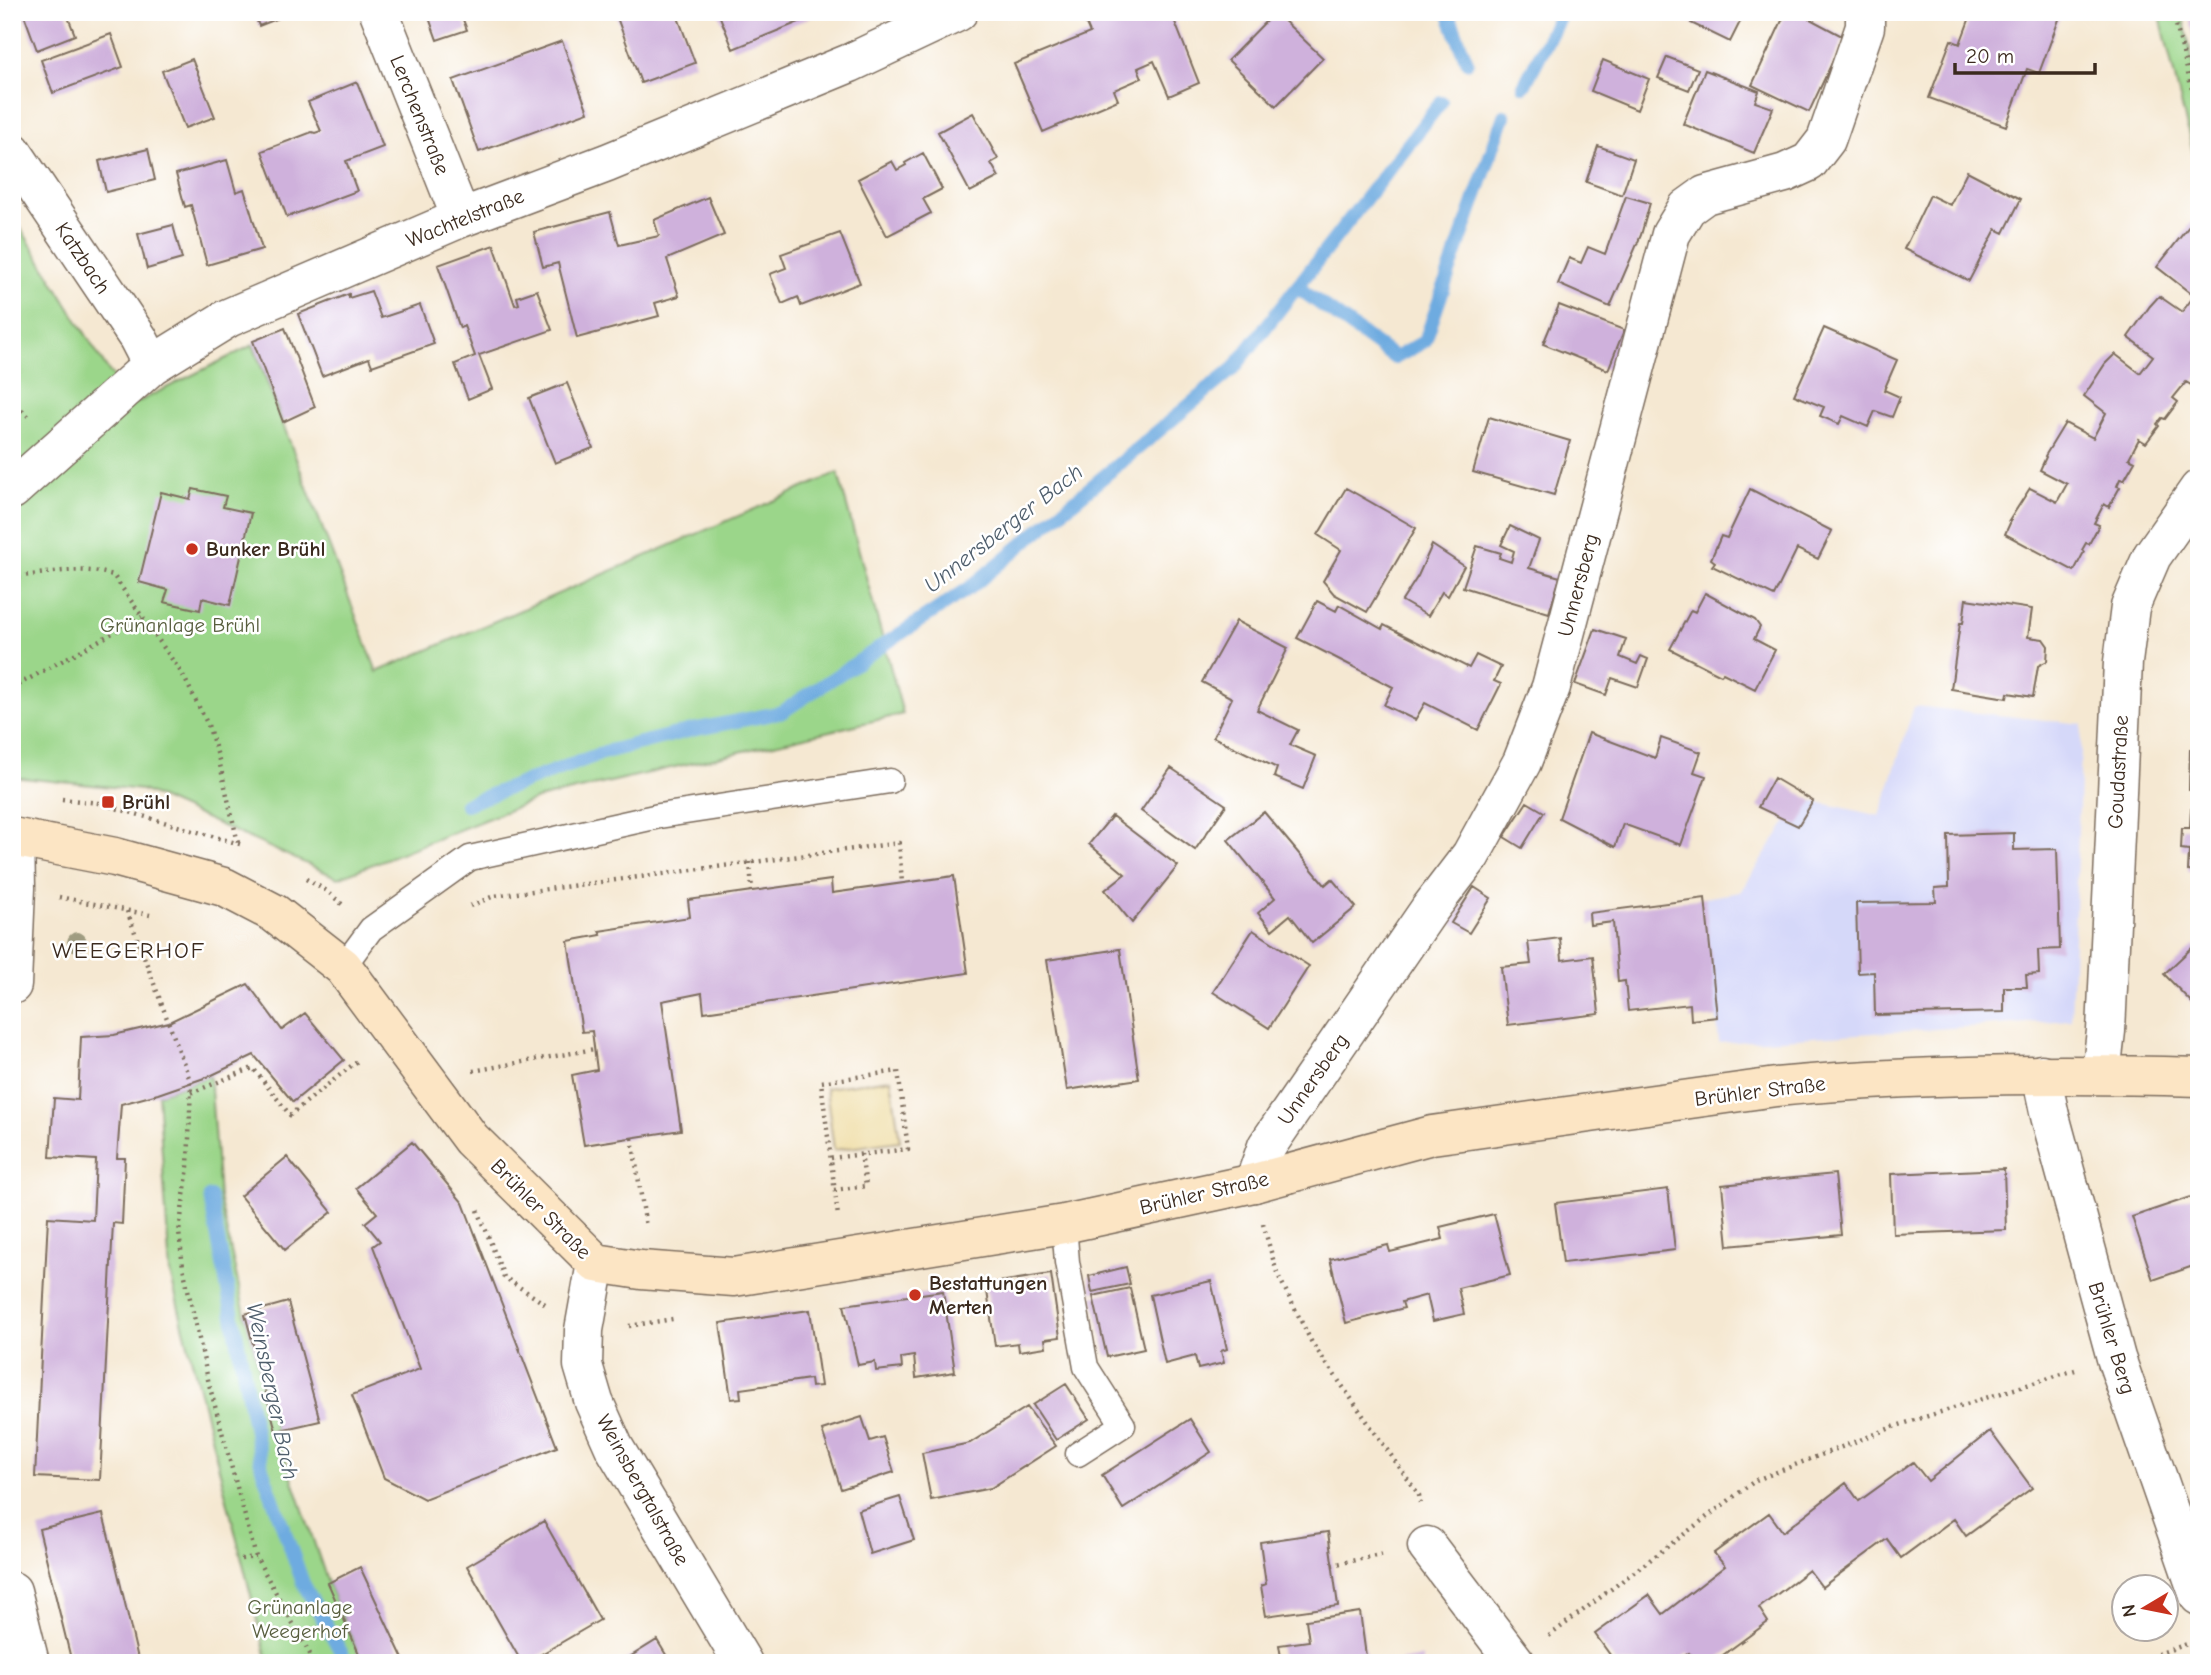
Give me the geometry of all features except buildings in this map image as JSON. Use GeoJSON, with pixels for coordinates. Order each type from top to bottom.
{"type":"FeatureCollection","features":[{"type":"Feature","properties":{"kind":"main road","name":"Brühler Straße"},"geometry":{"type":"LineString","coordinates":[[13,838],[115,857],[224,887],[274,913],[343,967],[471,1139],[596,1263],[641,1270],[734,1277],[1064,1224],[1254,1183],[1432,1135],[1693,1098],[1831,1082],[2041,1074],[2199,1077]]}},
{"type":"Feature","properties":{"kind":"street","name":"Lerchenstraße"},"geometry":{"type":"LineString","coordinates":[[379,12],[461,218]]}},
{"type":"Feature","properties":{"kind":"street","name":"Wachtelstraße"},"geometry":{"type":"LineString","coordinates":[[12,490],[152,365],[228,318],[461,218],[607,163],[837,68],[958,12]]}},
{"type":"Feature","properties":{"kind":"street","name":"Unnersberg"},"geometry":{"type":"LineString","coordinates":[[1254,1183],[1267,1146],[1429,910],[1471,855],[1522,762],[1551,687],[1671,234],[1687,208],[1706,195],[1784,173],[1809,162],[1826,140],[1865,27],[1865,12]]}},
{"type":"Feature","properties":{"kind":"street","name":"Katzbach"},"geometry":{"type":"LineString","coordinates":[[12,151],[138,338],[152,365]]}},
{"type":"Feature","properties":{"kind":"street","name":"Goudastraße"},"geometry":{"type":"LineString","coordinates":[[2101,1074],[2106,1031],[2123,662],[2130,607],[2152,556],[2199,489]]}},
{"type":"Feature","properties":{"kind":"street"},"geometry":{"type":"LineString","coordinates":[[12,985],[16,888],[13,838]]}},
{"type":"Feature","properties":{"kind":"street","name":"Brühler Berg"},"geometry":{"type":"LineString","coordinates":[[2041,1074],[2116,1358],[2199,1597]]}},
{"type":"Feature","properties":{"kind":"street","name":"Weinsbergtalstraße"},"geometry":{"type":"LineString","coordinates":[[596,1263],[584,1330],[583,1365],[594,1402],[614,1447],[743,1663]]}},
{"type":"Feature","properties":{"kind":"street"},"geometry":{"type":"LineString","coordinates":[[1427,1546],[1516,1663]]}},
{"type":"Feature","properties":{"kind":"street"},"geometry":{"type":"LineString","coordinates":[[12,1591],[30,1663]]}},
{"type":"Feature","properties":{"kind":"lane"},"geometry":{"type":"LineString","coordinates":[[343,967],[371,929],[470,858],[659,816],[890,781]]}},
{"type":"Feature","properties":{"kind":"lane"},"geometry":{"type":"LineString","coordinates":[[1064,1224],[1086,1367],[1123,1425],[1078,1454]]}},
{"type":"Feature","properties":{"kind":"path"},"geometry":{"type":"LineString","coordinates":[[2173,12],[2199,118]]}},
{"type":"Feature","properties":{"kind":"path"},"geometry":{"type":"LineString","coordinates":[[12,264],[17,293],[12,318]]}},
{"type":"Feature","properties":{"kind":"path"},"geometry":{"type":"LineString","coordinates":[[12,577],[67,569],[96,570],[113,575],[183,675],[208,724],[238,842]]}},
{"type":"Feature","properties":{"kind":"path"},"geometry":{"type":"LineString","coordinates":[[12,688],[142,617]]}},
{"type":"Feature","properties":{"kind":"path"},"geometry":{"type":"LineString","coordinates":[[462,909],[494,896],[899,843],[902,883]]}},
{"type":"Feature","properties":{"kind":"path"},"geometry":{"type":"LineString","coordinates":[[750,862],[752,891]]}},
{"type":"Feature","properties":{"kind":"path"},"geometry":{"type":"LineString","coordinates":[[16,888],[127,911],[191,1083],[188,1167],[179,1232],[183,1268],[209,1384],[256,1557],[315,1663]]}},
{"type":"Feature","properties":{"kind":"path"},"geometry":{"type":"LineString","coordinates":[[477,1082],[468,1072],[594,1049]]}},
{"type":"Feature","properties":{"kind":"path"},"geometry":{"type":"LineString","coordinates":[[191,1093],[253,1068],[289,1115],[360,1059]]}},
{"type":"Feature","properties":{"kind":"path"},"geometry":{"type":"LineString","coordinates":[[831,1158],[908,1149],[898,1071],[821,1082],[840,1227]]}},
{"type":"Feature","properties":{"kind":"path"},"geometry":{"type":"LineString","coordinates":[[632,1138],[647,1233],[636,1230]]}},
{"type":"Feature","properties":{"kind":"path"},"geometry":{"type":"LineString","coordinates":[[834,1190],[866,1186],[861,1154]]}},
{"type":"Feature","properties":{"kind":"path"},"geometry":{"type":"LineString","coordinates":[[1261,1219],[1277,1273],[1312,1343],[1419,1495],[1427,1546],[1332,1565]]}},
{"type":"Feature","properties":{"kind":"path"},"geometry":{"type":"LineString","coordinates":[[1580,1612],[1756,1480],[1896,1426],[2116,1358]]}},
{"type":"Feature","properties":{"kind":"path"},"geometry":{"type":"LineString","coordinates":[[241,1559],[256,1557]]}},
{"type":"Feature","properties":{"kind":"path"},"geometry":{"type":"LineString","coordinates":[[2131,1663],[2199,1640]]}},
{"type":"Feature","properties":{"kind":"shaded area"},"geometry":{"type":"Polygon","coordinates":[[[1914,706],[2082,724],[2071,1020],[1719,1043],[1705,898],[1740,892],[1787,821],[1798,826],[1813,801],[1880,816],[1914,706]]]}},
{"type":"Feature","properties":{"kind":"green space"},"geometry":{"type":"Polygon","coordinates":[[[2159,12],[2182,12],[2199,90],[2199,177],[2159,12]]]}},
{"type":"Feature","properties":{"kind":"green space","name":"Grünanlage Brühl"},"geometry":{"type":"Polygon","coordinates":[[[12,214],[107,369],[136,403],[253,345],[377,672],[838,473],[903,714],[537,799],[338,878],[142,790],[12,777],[12,214]]]}},
{"type":"Feature","properties":{"kind":"green space","name":"Grünanlage Weegerhof"},"geometry":{"type":"Polygon","coordinates":[[[210,1076],[219,1197],[245,1314],[276,1431],[328,1583],[363,1663],[268,1663],[170,1273],[158,1094],[210,1076]]]}},
{"type":"Feature","properties":{"kind":"sand"},"geometry":{"type":"Polygon","coordinates":[[[891,1079],[900,1141],[834,1150],[826,1088],[891,1079]]]}},
{"type":"Feature","properties":{"kind":"waterway","name":"Unnersberger Bach"},"geometry":{"type":"LineString","coordinates":[[1448,12],[1467,62]]}},
{"type":"Feature","properties":{"kind":"waterway"},"geometry":{"type":"LineString","coordinates":[[1524,86],[1562,12]]}},
{"type":"Feature","properties":{"kind":"waterway","name":"Unnersberger Bach"},"geometry":{"type":"LineString","coordinates":[[466,804],[605,752],[692,730],[782,712],[971,587],[1234,368],[1441,102]]}},
{"type":"Feature","properties":{"kind":"waterway"},"geometry":{"type":"LineString","coordinates":[[1297,287],[1395,358],[1425,341],[1504,116]]}},
{"type":"Feature","properties":{"kind":"waterway","name":"Weinsberger Bach"},"geometry":{"type":"LineString","coordinates":[[210,1197],[262,1468],[303,1583],[347,1663]]}},
{"type":"Feature","properties":{"kind":"place","name":"Bunker Brühl"},"geometry":{"type":"Point","coordinates":[192,549]}},
{"type":"Feature","properties":{"kind":"place","name":"Brühl"},"geometry":{"type":"Point","coordinates":[108,802]}},
{"type":"Feature","properties":{"kind":"place","name":"Bestattungen Merten"},"geometry":{"type":"Point","coordinates":[915,1295]}},
{"type":"Feature","properties":{"kind":"district","name":"WEEGERHOF"},"geometry":{"type":"Point","coordinates":[129,950]}}]}
